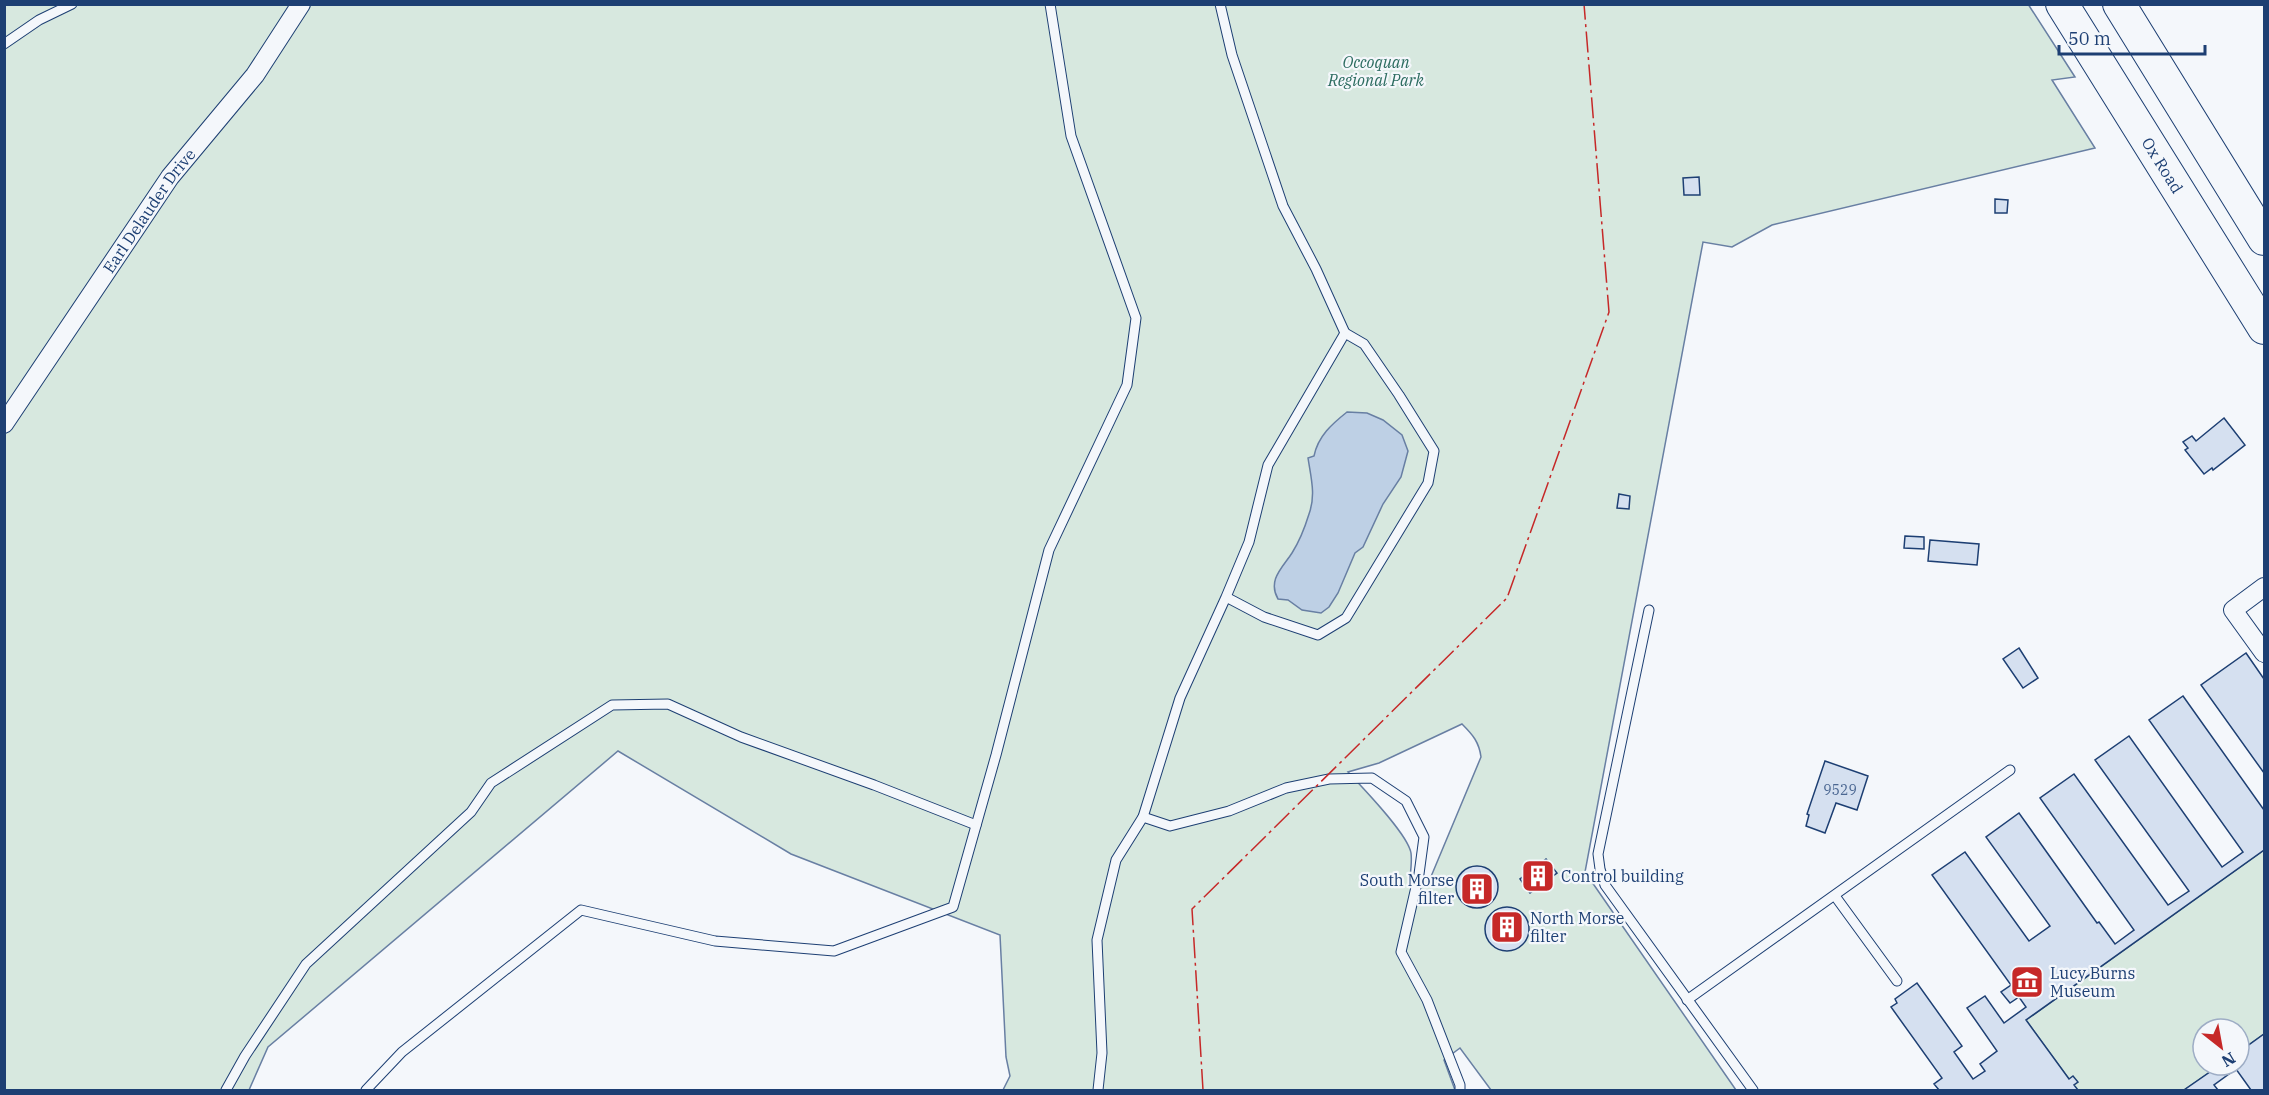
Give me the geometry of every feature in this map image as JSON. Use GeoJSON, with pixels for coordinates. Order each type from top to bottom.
{"type":"FeatureCollection","features":[{"type":"Feature","properties":{"kind":"highway","name":"Ox Road"},"geometry":{"type":"LineString","coordinates":[[2062,4],[2265,328]]}},
{"type":"Feature","properties":{"kind":"highway"},"geometry":{"type":"LineString","coordinates":[[2119,4],[2265,239]]}},
{"type":"Feature","properties":{"kind":"street","name":"Earl Delauder Drive"},"geometry":{"type":"LineString","coordinates":[[4,424],[170,177],[255,75],[301,4]]}},
{"type":"Feature","properties":{"kind":"street"},"geometry":{"type":"LineString","coordinates":[[2265,587],[2233,610],[2265,653]]}},
{"type":"Feature","properties":{"kind":"lane"},"geometry":{"type":"LineString","coordinates":[[4,44],[39,20],[72,4]]}},
{"type":"Feature","properties":{"kind":"lane"},"geometry":{"type":"LineString","coordinates":[[366,1090],[402,1052],[581,909],[715,941],[834,951],[953,907],[1049,550],[1127,385],[1136,318],[1071,136],[1050,4]]}},
{"type":"Feature","properties":{"kind":"lane"},"geometry":{"type":"LineString","coordinates":[[1220,4],[1232,55],[1283,206],[1316,269],[1344,333],[1364,344],[1399,394],[1434,451],[1428,483],[1346,618],[1318,635],[1264,617],[1226,597]]}},
{"type":"Feature","properties":{"kind":"lane"},"geometry":{"type":"LineString","coordinates":[[1098,1090],[1102,1053],[1097,940],[1116,860],[1143,817],[1180,698],[1249,542],[1268,465],[1344,333]]}},
{"type":"Feature","properties":{"kind":"lane"},"geometry":{"type":"LineString","coordinates":[[1649,610],[1598,854],[1600,869],[1605,885],[1753,1090]]}},
{"type":"Feature","properties":{"kind":"lane"},"geometry":{"type":"LineString","coordinates":[[226,1090],[245,1056],[306,964],[471,812],[491,783],[612,705],[668,704],[741,737],[976,825]]}},
{"type":"Feature","properties":{"kind":"lane"},"geometry":{"type":"LineString","coordinates":[[1687,1000],[2010,770]]}},
{"type":"Feature","properties":{"kind":"lane"},"geometry":{"type":"LineString","coordinates":[[1143,817],[1170,826],[1229,811],[1286,788],[1329,779],[1372,778],[1406,801],[1424,837],[1419,874],[1401,952],[1427,1000],[1460,1090]]}},
{"type":"Feature","properties":{"kind":"lane"},"geometry":{"type":"LineString","coordinates":[[1835,896],[1897,981]]}},
{"type":"Feature","properties":{"kind":"green space","name":"Occoquan Regional Park"},"geometry":{"type":"Polygon","coordinates":[[[2028,4],[2075,77],[2052,80],[2095,148],[1772,225],[1732,247],[1703,242],[1585,872],[1736,1090],[1491,1090],[1460,1048],[1444,1060],[1455,1090],[1003,1090],[1010,1076],[1006,1057],[1000,935],[791,854],[618,751],[268,1047],[249,1090],[5,1090],[5,5],[2028,4]],[[1462,724],[1379,763],[1348,772],[1402,834],[1411,853],[1410,877],[1430,879],[1481,757],[1477,743],[1462,724]]]}},
{"type":"Feature","properties":{"kind":"green space"},"geometry":{"type":"Polygon","coordinates":[[[2264,850],[2264,1034],[2251,1043],[2251,1017],[2191,1017],[2191,1077],[2203,1077],[2184,1090],[2077,1090],[2026,1020],[2264,850]]]}},
{"type":"Feature","properties":{"kind":"water"},"geometry":{"type":"Polygon","coordinates":[[[1347,412],[1367,413],[1383,420],[1402,435],[1408,451],[1401,477],[1383,504],[1363,547],[1355,553],[1338,593],[1329,607],[1321,613],[1302,610],[1288,600],[1278,599],[1274,586],[1275,580],[1297,544],[1311,507],[1312,486],[1308,458],[1314,456],[1326,431],[1347,412]]]}},
{"type":"Feature","properties":{"kind":"building"},"geometry":{"type":"Polygon","coordinates":[[[1699,177],[1700,195],[1684,195],[1683,178],[1699,177]]]}},
{"type":"Feature","properties":{"kind":"building"},"geometry":{"type":"Polygon","coordinates":[[[1995,199],[2008,200],[2007,213],[1995,213],[1995,199]]]}},
{"type":"Feature","properties":{"kind":"building"},"geometry":{"type":"Polygon","coordinates":[[[2224,418],[2245,445],[2213,470],[2212,468],[2204,474],[2185,450],[2188,448],[2183,442],[2192,436],[2196,441],[2224,418]]]}},
{"type":"Feature","properties":{"kind":"building"},"geometry":{"type":"Polygon","coordinates":[[[1619,494],[1630,496],[1629,509],[1617,508],[1619,494]]]}},
{"type":"Feature","properties":{"kind":"building"},"geometry":{"type":"Polygon","coordinates":[[[1905,536],[1924,537],[1924,549],[1904,548],[1905,536]]]}},
{"type":"Feature","properties":{"kind":"building"},"geometry":{"type":"Polygon","coordinates":[[[1930,540],[1979,544],[1977,565],[1928,561],[1930,540]]]}},
{"type":"Feature","properties":{"kind":"building"},"geometry":{"type":"Polygon","coordinates":[[[2019,648],[2038,678],[2023,688],[2003,659],[2019,648]]]}},
{"type":"Feature","properties":{"kind":"building"},"geometry":{"type":"Polygon","coordinates":[[[2246,653],[2264,679],[2264,773],[2201,685],[2246,653]]]}},
{"type":"Feature","properties":{"kind":"building"},"geometry":{"type":"Polygon","coordinates":[[[2183,696],[2264,810],[2264,850],[2026,1020],[2069,1079],[2073,1076],[2078,1082],[2074,1085],[2078,1090],[1939,1090],[1934,1084],[1942,1078],[1891,1007],[1897,1003],[1895,999],[1917,983],[1962,1046],[1954,1052],[1973,1079],[1985,1071],[1980,1064],[1997,1051],[1967,1008],[1985,996],[2004,1023],[2026,1007],[2019,997],[2010,1003],[2001,992],[2011,985],[1932,875],[1965,852],[2029,941],[2050,926],[1986,837],[2019,813],[2097,923],[2099,922],[2115,944],[2134,930],[2040,798],[2074,774],[2168,905],[2189,891],[2095,760],[2129,736],[2222,867],[2243,852],[2149,720],[2183,696]]]}},
{"type":"Feature","properties":{"kind":"building"},"geometry":{"type":"Polygon","coordinates":[[[1825,761],[1868,776],[1857,810],[1836,803],[1825,833],[1806,826],[1809,815],[1807,814],[1825,761]]]}},
{"type":"Feature","properties":{"kind":"building","name":"Control building"},"geometry":{"type":"Polygon","coordinates":[[[1546,859],[1557,873],[1530,893],[1520,879],[1546,859]]]}},
{"type":"Feature","properties":{"kind":"building","name":"South Morse filter"},"geometry":{"type":"Polygon","coordinates":[[[1477,866],[1485,867],[1492,872],[1497,879],[1497,895],[1492,902],[1485,907],[1477,908],[1469,907],[1462,902],[1457,895],[1456,887],[1457,879],[1462,872],[1469,867],[1477,866]]]}},
{"type":"Feature","properties":{"kind":"building","name":"North Morse filter"},"geometry":{"type":"Polygon","coordinates":[[[1507,907],[1523,913],[1529,929],[1523,945],[1507,951],[1491,945],[1485,929],[1491,913],[1507,907]]]}},
{"type":"Feature","properties":{"kind":"building"},"geometry":{"type":"Polygon","coordinates":[[[2264,1034],[2264,1090],[2251,1090],[2242,1077],[2251,1077],[2251,1043],[2264,1034]]]}},
{"type":"Feature","properties":{"kind":"building"},"geometry":{"type":"Polygon","coordinates":[[[2203,1077],[2225,1077],[2214,1085],[2218,1090],[2184,1090],[2203,1077]]]}},
{"type":"Feature","properties":{"kind":"power"},"geometry":{"type":"LineString","coordinates":[[1203,1090],[1192,909],[1507,598],[1609,312],[1584,4]]}},
{"type":"Feature","properties":{"kind":"place","name":"Control building"},"geometry":{"type":"Point","coordinates":[1538,876]}},
{"type":"Feature","properties":{"kind":"place","name":"South Morse filter"},"geometry":{"type":"Point","coordinates":[1477,889]}},
{"type":"Feature","properties":{"kind":"place","name":"North Morse filter"},"geometry":{"type":"Point","coordinates":[1507,927]}},
{"type":"Feature","properties":{"kind":"place","name":"Lucy Burns Museum"},"geometry":{"type":"Point","coordinates":[2027,982]}}]}
